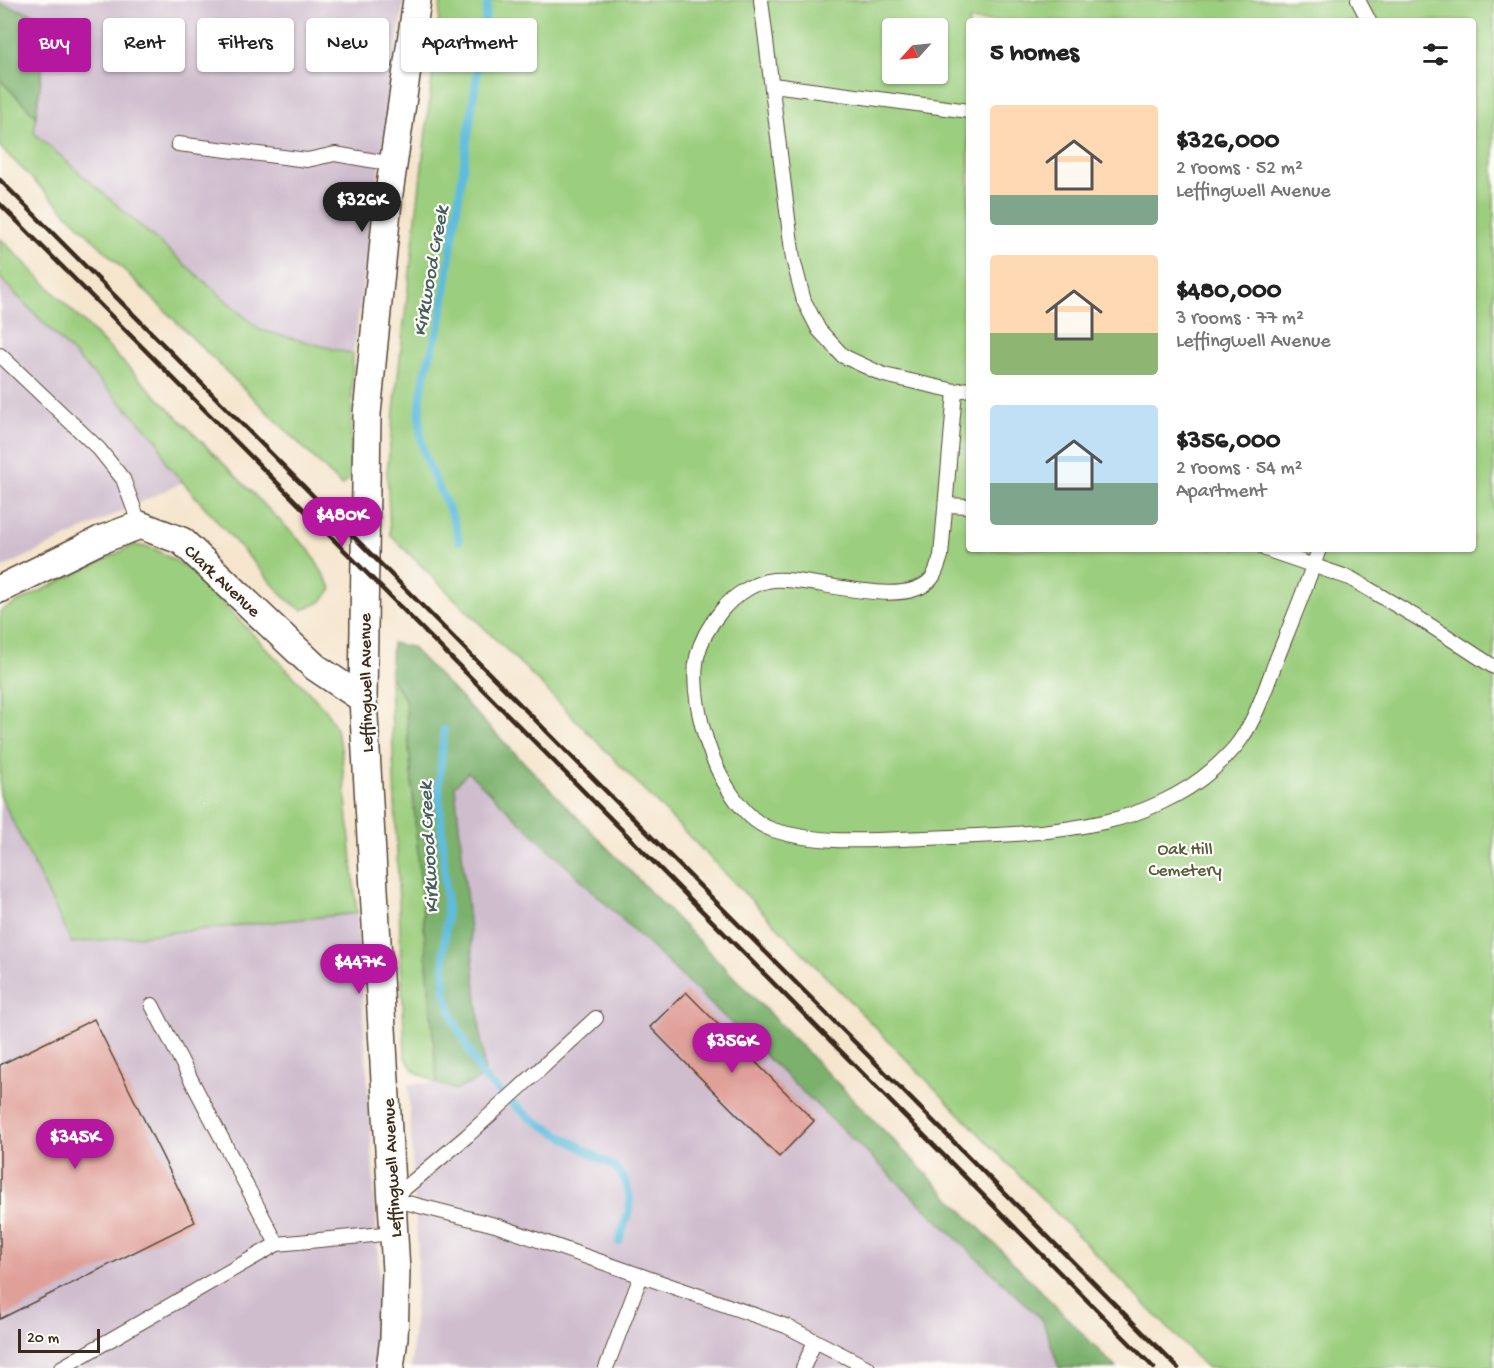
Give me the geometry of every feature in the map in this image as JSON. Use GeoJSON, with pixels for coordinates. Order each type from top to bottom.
{"type":"FeatureCollection","features":[{"type":"Feature","properties":{"kind":"street","name":"Leffingwell Avenue"},"geometry":{"type":"LineString","coordinates":[[390,1368],[394,1338],[394,1233],[363,699],[367,414],[393,164],[417,0]]}},
{"type":"Feature","properties":{"kind":"street","name":"Clark Avenue"},"geometry":{"type":"LineString","coordinates":[[140,525],[182,541],[315,667],[363,699]]}},
{"type":"Feature","properties":{"kind":"street"},"geometry":{"type":"LineString","coordinates":[[0,589],[100,540],[140,525]]}},
{"type":"Feature","properties":{"kind":"lane"},"geometry":{"type":"LineString","coordinates":[[761,0],[793,259],[804,301],[819,330],[843,356],[884,375],[962,390],[941,556],[932,579],[916,588],[888,594],[773,580],[748,588],[729,601],[709,626],[697,658],[697,693],[704,732],[720,775],[744,810],[771,830],[823,840],[1013,835],[1105,822],[1140,810],[1179,792],[1211,771],[1241,740],[1264,693],[1318,552]]}},
{"type":"Feature","properties":{"kind":"lane"},"geometry":{"type":"LineString","coordinates":[[1358,0],[1367,18]]}},
{"type":"Feature","properties":{"kind":"lane"},"geometry":{"type":"LineString","coordinates":[[773,85],[966,111]]}},
{"type":"Feature","properties":{"kind":"lane"},"geometry":{"type":"LineString","coordinates":[[178,144],[307,160],[335,154],[393,164]]}},
{"type":"Feature","properties":{"kind":"lane"},"geometry":{"type":"LineString","coordinates":[[0,355],[99,449],[123,479],[140,525]]}},
{"type":"Feature","properties":{"kind":"lane"},"geometry":{"type":"LineString","coordinates":[[947,505],[966,506]]}},
{"type":"Feature","properties":{"kind":"lane"},"geometry":{"type":"LineString","coordinates":[[1274,552],[1350,578],[1428,624],[1494,667]]}},
{"type":"Feature","properties":{"kind":"lane"},"geometry":{"type":"LineString","coordinates":[[152,1005],[277,1244]]}},
{"type":"Feature","properties":{"kind":"lane"},"geometry":{"type":"LineString","coordinates":[[392,1199],[596,1018]]}},
{"type":"Feature","properties":{"kind":"lane"},"geometry":{"type":"LineString","coordinates":[[392,1199],[495,1225],[786,1326],[868,1368]]}},
{"type":"Feature","properties":{"kind":"lane"},"geometry":{"type":"LineString","coordinates":[[61,1368],[277,1244],[394,1233]]}},
{"type":"Feature","properties":{"kind":"lane"},"geometry":{"type":"LineString","coordinates":[[606,1368],[641,1276]]}},
{"type":"Feature","properties":{"kind":"lane"},"geometry":{"type":"LineString","coordinates":[[802,1368],[815,1341]]}},
{"type":"Feature","properties":{"kind":"shaded area"},"geometry":{"type":"Polygon","coordinates":[[[0,0],[404,0],[353,354],[260,330],[33,133],[41,72],[91,72],[91,18],[49,18],[0,4],[0,0]]]}},
{"type":"Feature","properties":{"kind":"shaded area"},"geometry":{"type":"Polygon","coordinates":[[[0,278],[158,441],[166,463],[183,482],[0,569],[0,278]]]}},
{"type":"Feature","properties":{"kind":"shaded area"},"geometry":{"type":"Polygon","coordinates":[[[468,772],[1043,1321],[1059,1368],[411,1368],[418,1259],[408,1084],[437,1083],[456,1090],[485,1077],[454,786],[468,772]]]}},
{"type":"Feature","properties":{"kind":"shaded area"},"geometry":{"type":"Polygon","coordinates":[[[0,795],[72,943],[357,913],[379,1267],[376,1368],[0,1368],[0,795]]]}},
{"type":"Feature","properties":{"kind":"green space","name":"Oak Hill Cemetery"},"geometry":{"type":"Polygon","coordinates":[[[441,0],[1494,0],[1494,1368],[1207,1368],[534,677],[390,535],[387,472],[433,72],[537,72],[537,18],[439,18],[441,0]]]}},
{"type":"Feature","properties":{"kind":"green space"},"geometry":{"type":"Polygon","coordinates":[[[0,4],[49,18],[18,18],[18,72],[42,72],[36,116],[0,80],[0,4]]]}},
{"type":"Feature","properties":{"kind":"green space"},"geometry":{"type":"Polygon","coordinates":[[[0,80],[36,116],[34,133],[260,330],[353,354],[350,478],[342,486],[0,147],[0,80]]]}},
{"type":"Feature","properties":{"kind":"green space"},"geometry":{"type":"Polygon","coordinates":[[[0,238],[309,550],[332,589],[321,602],[302,610],[285,598],[166,463],[158,441],[0,278],[0,238]]]}},
{"type":"Feature","properties":{"kind":"green space"},"geometry":{"type":"Polygon","coordinates":[[[134,545],[153,548],[190,569],[326,710],[335,726],[341,747],[357,913],[72,943],[0,795],[0,611],[134,545]]]}},
{"type":"Feature","properties":{"kind":"green space"},"geometry":{"type":"Polygon","coordinates":[[[392,643],[411,647],[1116,1368],[1059,1368],[1043,1321],[468,772],[455,786],[485,1077],[456,1090],[437,1083],[405,699],[390,677],[392,643]]]}},
{"type":"Feature","properties":{"kind":"green space"},"geometry":{"type":"Polygon","coordinates":[[[390,677],[405,699],[437,1083],[414,1071],[405,1057],[390,677]]]}},
{"type":"Feature","properties":{"kind":"building"},"geometry":{"type":"Polygon","coordinates":[[[686,992],[814,1121],[779,1157],[650,1027],[686,992]]]}},
{"type":"Feature","properties":{"kind":"building"},"geometry":{"type":"Polygon","coordinates":[[[94,1019],[195,1222],[0,1319],[0,1065],[94,1019]]]}},
{"type":"Feature","properties":{"kind":"waterway","name":"Kirkwood Creek"},"geometry":{"type":"LineString","coordinates":[[459,541],[450,511],[428,464],[420,429],[420,411],[424,377],[440,325],[488,0]]}},
{"type":"Feature","properties":{"kind":"waterway","name":"Kirkwood Creek"},"geometry":{"type":"LineString","coordinates":[[444,730],[439,786],[447,912],[444,949],[445,992],[454,1021],[482,1075],[497,1090],[529,1117],[616,1168],[626,1182],[630,1198],[629,1210],[619,1242]]}},
{"type":"Feature","properties":{"kind":"railway"},"geometry":{"type":"LineString","coordinates":[[0,180],[1178,1368]]}},
{"type":"Feature","properties":{"kind":"railway"},"geometry":{"type":"LineString","coordinates":[[0,204],[1154,1368]]}}]}
